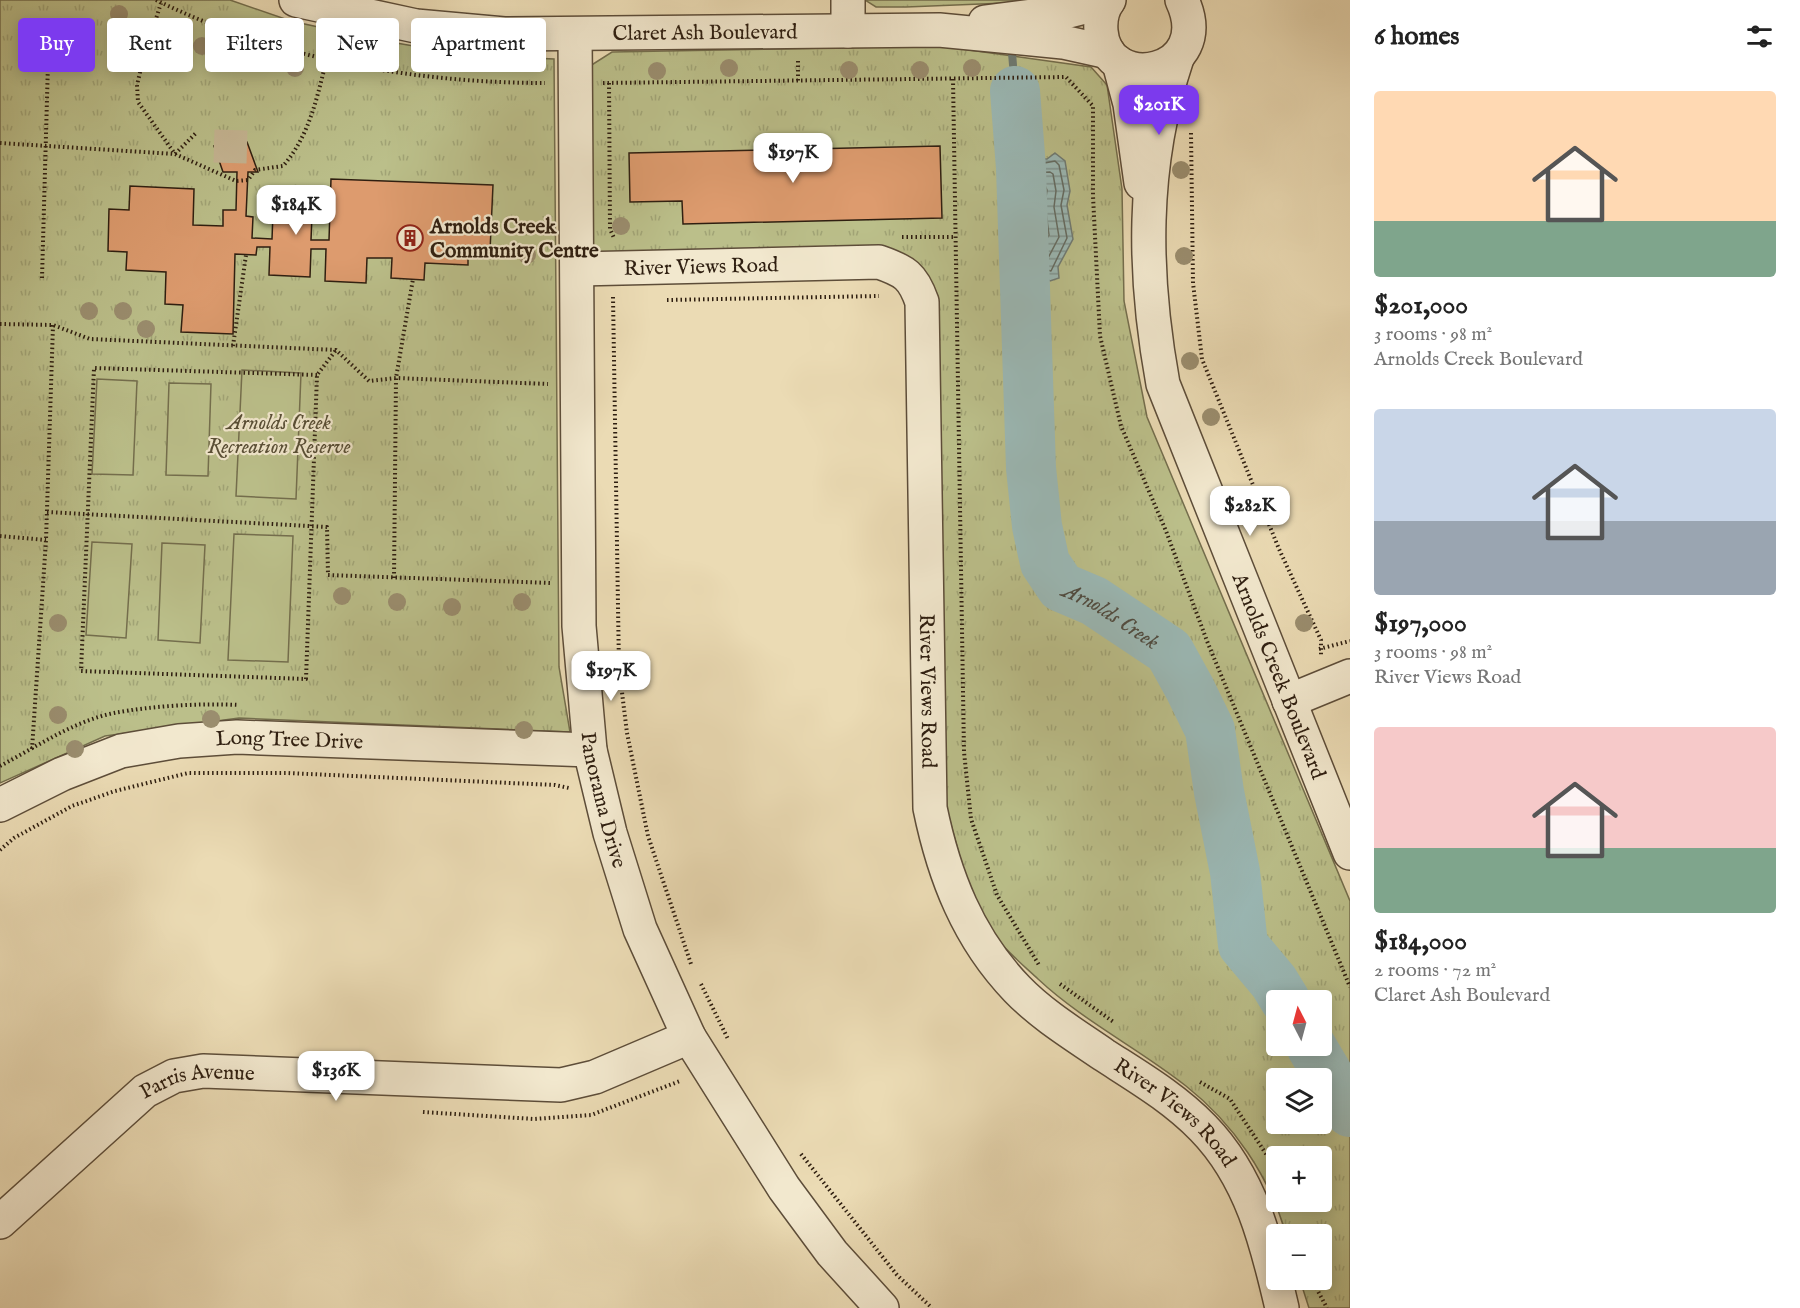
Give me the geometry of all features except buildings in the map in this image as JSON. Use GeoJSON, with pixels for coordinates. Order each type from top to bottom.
{"type":"FeatureCollection","features":[{"type":"Feature","properties":{"kind":"street","name":"Claret Ash Boulevard"},"geometry":{"type":"LineString","coordinates":[[296,0],[416,26],[504,34],[575,34],[848,16],[939,30],[1063,42],[1113,57],[1133,69],[1149,71],[1164,67],[1177,58]]}},
{"type":"Feature","properties":{"kind":"street","name":"Arnolds Creek Boulevard"},"geometry":{"type":"LineString","coordinates":[[1148,220],[1159,122],[1177,58],[1186,44],[1190,29],[1188,14],[1182,0]]}},
{"type":"Feature","properties":{"kind":"street","name":"Claret Ash Boulevard"},"geometry":{"type":"LineString","coordinates":[[939,30],[1075,10],[1109,1]]}},
{"type":"Feature","properties":{"kind":"street","name":"Arnolds Creek Boulevard"},"geometry":{"type":"LineString","coordinates":[[1109,1],[1100,22],[1101,38],[1113,57],[1130,104],[1148,220],[1151,320],[1163,384],[1350,852]]}},
{"type":"Feature","properties":{"kind":"street","name":"Panorama Drive"},"geometry":{"type":"LineString","coordinates":[[575,34],[579,626],[590,750],[610,833],[640,929],[688,1037],[784,1188],[832,1253],[882,1308]]}},
{"type":"Feature","properties":{"kind":"street","name":"River Views Road"},"geometry":{"type":"LineString","coordinates":[[578,269],[879,262],[899,269],[915,283],[922,302],[930,808],[941,858],[960,905],[980,943],[1017,990],[1065,1028],[1172,1100],[1204,1128],[1248,1192],[1282,1308]]}},
{"type":"Feature","properties":{"kind":"street"},"geometry":{"type":"LineString","coordinates":[[1288,701],[1343,678]]}},
{"type":"Feature","properties":{"kind":"street","name":"Long Tree Drive"},"geometry":{"type":"LineString","coordinates":[[0,805],[63,774],[121,751],[178,741],[237,737],[590,750]]}},
{"type":"Feature","properties":{"kind":"street","name":"Parris Avenue"},"geometry":{"type":"LineString","coordinates":[[0,1222],[145,1091],[174,1076],[203,1071],[561,1085],[596,1077],[688,1037]]}},
{"type":"Feature","properties":{"kind":"path"},"geometry":{"type":"LineString","coordinates":[[156,0],[234,32],[316,55]]}},
{"type":"Feature","properties":{"kind":"path"},"geometry":{"type":"LineString","coordinates":[[161,3],[137,85],[138,102],[175,154]]}},
{"type":"Feature","properties":{"kind":"path"},"geometry":{"type":"LineString","coordinates":[[399,71],[510,83],[1066,77],[1093,106],[1093,196],[1100,336],[1121,426],[1166,531],[1207,641],[1350,987]]}},
{"type":"Feature","properties":{"kind":"path"},"geometry":{"type":"LineString","coordinates":[[42,278],[49,72]]}},
{"type":"Feature","properties":{"kind":"path"},"geometry":{"type":"LineString","coordinates":[[0,143],[175,154],[236,181],[248,180],[255,170],[283,166],[298,149],[311,117],[323,72]]}},
{"type":"Feature","properties":{"kind":"path"},"geometry":{"type":"LineString","coordinates":[[953,79],[964,752],[971,819],[997,895],[1043,972]]}},
{"type":"Feature","properties":{"kind":"path"},"geometry":{"type":"LineString","coordinates":[[609,83],[610,229],[612,236],[619,242]]}},
{"type":"Feature","properties":{"kind":"path"},"geometry":{"type":"LineString","coordinates":[[1191,127],[1193,283],[1202,359],[1279,549],[1321,640],[1319,649],[1326,672],[1343,678]]}},
{"type":"Feature","properties":{"kind":"path"},"geometry":{"type":"LineString","coordinates":[[175,154],[196,133]]}},
{"type":"Feature","properties":{"kind":"path"},"geometry":{"type":"LineString","coordinates":[[897,237],[955,237]]}},
{"type":"Feature","properties":{"kind":"path"},"geometry":{"type":"LineString","coordinates":[[233,346],[246,255]]}},
{"type":"Feature","properties":{"kind":"path"},"geometry":{"type":"LineString","coordinates":[[394,578],[396,378],[413,279]]}},
{"type":"Feature","properties":{"kind":"path"},"geometry":{"type":"LineString","coordinates":[[613,301],[619,668],[627,733],[648,836],[692,967]]}},
{"type":"Feature","properties":{"kind":"path"},"geometry":{"type":"LineString","coordinates":[[0,324],[53,325],[90,339],[336,350],[369,381],[396,378],[578,384]]}},
{"type":"Feature","properties":{"kind":"path"},"geometry":{"type":"LineString","coordinates":[[32,749],[46,540],[53,325]]}},
{"type":"Feature","properties":{"kind":"path"},"geometry":{"type":"LineString","coordinates":[[317,375],[94,368],[81,671],[306,679],[317,375],[336,350]]}},
{"type":"Feature","properties":{"kind":"path"},"geometry":{"type":"LineString","coordinates":[[47,512],[327,527],[328,575],[579,584]]}},
{"type":"Feature","properties":{"kind":"path"},"geometry":{"type":"LineString","coordinates":[[0,536],[46,540]]}},
{"type":"Feature","properties":{"kind":"path"},"geometry":{"type":"LineString","coordinates":[[1319,649],[1350,641]]}},
{"type":"Feature","properties":{"kind":"path"},"geometry":{"type":"LineString","coordinates":[[0,766],[74,727],[113,713],[217,704],[249,705]]}},
{"type":"Feature","properties":{"kind":"path"},"geometry":{"type":"LineString","coordinates":[[0,850],[14,838],[72,806],[115,791],[188,773],[287,773],[555,785],[569,788],[573,794]]}},
{"type":"Feature","properties":{"kind":"path"},"geometry":{"type":"LineString","coordinates":[[697,977],[732,1046]]}},
{"type":"Feature","properties":{"kind":"path"},"geometry":{"type":"LineString","coordinates":[[1053,979],[1118,1025]]}},
{"type":"Feature","properties":{"kind":"path"},"geometry":{"type":"LineString","coordinates":[[1190,1076],[1230,1099],[1266,1154]]}},
{"type":"Feature","properties":{"kind":"path"},"geometry":{"type":"LineString","coordinates":[[417,1112],[534,1119],[591,1115],[680,1081]]}},
{"type":"Feature","properties":{"kind":"path"},"geometry":{"type":"LineString","coordinates":[[793,1144],[897,1275],[932,1308]]}},
{"type":"Feature","properties":{"kind":"path"},"geometry":{"type":"LineString","coordinates":[[1317,1290],[1327,1308]]}},
{"type":"Feature","properties":{"kind":"green space","name":"Arnolds Creek Recreation Reserve"},"geometry":{"type":"Polygon","coordinates":[[[0,0],[230,0],[282,18],[205,18],[205,72],[304,72],[304,24],[316,26],[316,72],[399,72],[399,43],[411,46],[411,72],[546,72],[546,59],[554,59],[559,667],[570,732],[239,718],[105,736],[0,783],[0,0]]]}},
{"type":"Feature","properties":{"kind":"green space"},"geometry":{"type":"Polygon","coordinates":[[[865,0],[1077,0],[876,7],[865,0]]]}},
{"type":"Feature","properties":{"kind":"green space"},"geometry":{"type":"Polygon","coordinates":[[[940,46],[1091,67],[1107,85],[1122,189],[1124,301],[1147,417],[1350,901],[1350,1308],[1309,1308],[1303,1290],[1332,1290],[1332,1224],[1283,1224],[1279,1212],[1332,1212],[1332,1146],[1266,1146],[1266,1184],[1248,1152],[1203,1101],[1149,1059],[1073,1008],[1011,954],[988,926],[973,895],[944,797],[917,263],[590,259],[590,66],[612,52],[940,46]]]}},
{"type":"Feature","properties":{"kind":"green space"},"geometry":{"type":"Polygon","coordinates":[[[242,370],[301,373],[296,499],[236,496],[242,370]]]}},
{"type":"Feature","properties":{"kind":"green space"},"geometry":{"type":"Polygon","coordinates":[[[97,379],[137,381],[133,475],[92,474],[97,379]]]}},
{"type":"Feature","properties":{"kind":"green space"},"geometry":{"type":"Polygon","coordinates":[[[169,383],[211,384],[208,476],[166,475],[169,383]]]}},
{"type":"Feature","properties":{"kind":"green space"},"geometry":{"type":"Polygon","coordinates":[[[234,534],[293,536],[288,662],[228,660],[234,534]]]}},
{"type":"Feature","properties":{"kind":"green space"},"geometry":{"type":"Polygon","coordinates":[[[92,542],[132,544],[126,638],[86,635],[92,542]]]}},
{"type":"Feature","properties":{"kind":"green space"},"geometry":{"type":"Polygon","coordinates":[[[162,543],[205,545],[200,643],[158,640],[162,543]]]}},
{"type":"Feature","properties":{"kind":"water"},"geometry":{"type":"Polygon","coordinates":[[[1055,153],[1065,161],[1070,191],[1067,205],[1073,239],[1058,267],[1059,278],[1050,281],[1040,273],[1037,279],[1025,275],[1016,252],[1013,190],[1026,159],[1047,159],[1055,153]]]}},
{"type":"Feature","properties":{"kind":"waterway"},"geometry":{"type":"LineString","coordinates":[[1012,53],[1013,65]]}},
{"type":"Feature","properties":{"kind":"waterway","name":"Arnolds Creek"},"geometry":{"type":"LineString","coordinates":[[1015,91],[1021,168],[1031,468],[1037,526],[1045,563],[1061,587],[1094,601],[1169,651],[1190,689],[1210,730],[1219,792],[1235,872],[1243,945],[1279,990]]}},
{"type":"Feature","properties":{"kind":"waterway","name":"Arnolds Creek"},"geometry":{"type":"LineString","coordinates":[[1317,1056],[1350,1112]]}},
{"type":"Feature","properties":{"kind":"tunnel"},"geometry":{"type":"LineString","coordinates":[[214,146],[248,147]]}},
{"type":"Feature","properties":{"kind":"place","name":"Arnolds Creek Community Centre"},"geometry":{"type":"Point","coordinates":[410,238]}}]}
